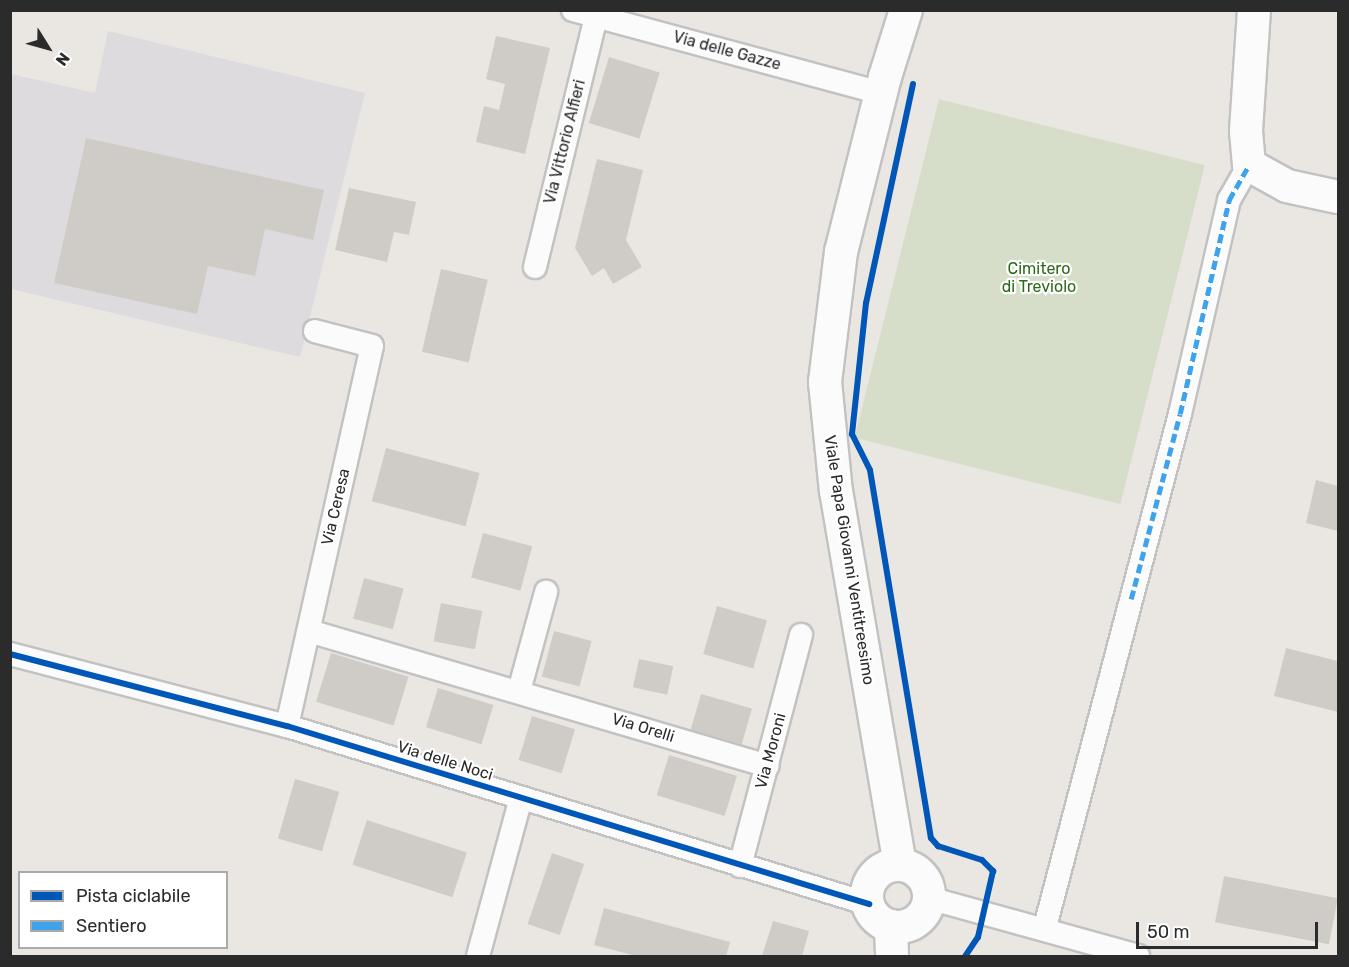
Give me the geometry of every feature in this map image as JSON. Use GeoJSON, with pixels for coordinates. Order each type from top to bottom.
{"type":"FeatureCollection","features":[{"type":"Feature","properties":{"kind":"street","name":"Via delle Gazze"},"geometry":{"type":"LineString","coordinates":[[573,10],[881,93]]}},
{"type":"Feature","properties":{"kind":"street","name":"Viale Papa Giovanni Ventitreesimo"},"geometry":{"type":"LineString","coordinates":[[900,865],[836,492],[825,382],[841,252],[881,93],[906,10]]}},
{"type":"Feature","properties":{"kind":"street"},"geometry":{"type":"LineString","coordinates":[[1045,927],[1180,414],[1229,200],[1249,165],[1246,132],[1254,10]]}},
{"type":"Feature","properties":{"kind":"street","name":"Via Vittorio Alfieri"},"geometry":{"type":"LineString","coordinates":[[535,267],[596,16]]}},
{"type":"Feature","properties":{"kind":"street"},"geometry":{"type":"LineString","coordinates":[[1249,165],[1287,186],[1338,197]]}},
{"type":"Feature","properties":{"kind":"street","name":"Via Ceresa"},"geometry":{"type":"LineString","coordinates":[[287,726],[372,345],[315,331]]}},
{"type":"Feature","properties":{"kind":"street"},"geometry":{"type":"LineString","coordinates":[[519,692],[546,592]]}},
{"type":"Feature","properties":{"kind":"street","name":"Via Orelli"},"geometry":{"type":"LineString","coordinates":[[309,631],[768,766]]}},
{"type":"Feature","properties":{"kind":"street","name":"Via Moroni"},"geometry":{"type":"LineString","coordinates":[[740,866],[801,635]]}},
{"type":"Feature","properties":{"kind":"street","name":"Via delle Noci"},"geometry":{"type":"LineString","coordinates":[[10,654],[287,726],[869,904]]}},
{"type":"Feature","properties":{"kind":"street"},"geometry":{"type":"LineString","coordinates":[[478,957],[521,798]]}},
{"type":"Feature","properties":{"kind":"street"},"geometry":{"type":"LineString","coordinates":[[900,865],[918,872],[929,898],[917,921],[891,926],[877,918],[867,895],[874,877],[900,865]]}},
{"type":"Feature","properties":{"kind":"street"},"geometry":{"type":"LineString","coordinates":[[929,898],[1020,925],[1045,927],[1138,957]]}},
{"type":"Feature","properties":{"kind":"street"},"geometry":{"type":"LineString","coordinates":[[891,926],[892,957]]}},
{"type":"Feature","properties":{"kind":"shaded area"},"geometry":{"type":"Polygon","coordinates":[[[108,31],[365,93],[300,357],[11,289],[11,74],[95,93],[108,31]]]}},
{"type":"Feature","properties":{"kind":"green space","name":"Cimitero di Treviolo"},"geometry":{"type":"Polygon","coordinates":[[[939,99],[1205,165],[1120,504],[855,438],[939,99]]]}},
{"type":"Feature","properties":{"kind":"building"},"geometry":{"type":"Polygon","coordinates":[[[496,36],[550,48],[525,154],[476,142],[484,106],[499,110],[505,84],[486,79],[496,36]]]}},
{"type":"Feature","properties":{"kind":"building"},"geometry":{"type":"Polygon","coordinates":[[[609,57],[660,72],[640,138],[589,123],[609,57]]]}},
{"type":"Feature","properties":{"kind":"building"},"geometry":{"type":"Polygon","coordinates":[[[86,138],[324,190],[313,240],[265,229],[255,276],[208,266],[197,314],[54,283],[86,138]]]}},
{"type":"Feature","properties":{"kind":"building"},"geometry":{"type":"Polygon","coordinates":[[[597,159],[643,170],[626,240],[642,267],[613,284],[604,268],[592,276],[575,248],[597,159]]]}},
{"type":"Feature","properties":{"kind":"building"},"geometry":{"type":"Polygon","coordinates":[[[349,188],[416,202],[409,235],[394,232],[387,262],[335,250],[349,188]]]}},
{"type":"Feature","properties":{"kind":"building"},"geometry":{"type":"Polygon","coordinates":[[[441,269],[488,280],[469,363],[422,352],[441,269]]]}},
{"type":"Feature","properties":{"kind":"building"},"geometry":{"type":"Polygon","coordinates":[[[386,448],[480,473],[465,526],[372,501],[386,448]]]}},
{"type":"Feature","properties":{"kind":"building"},"geometry":{"type":"Polygon","coordinates":[[[1316,480],[1338,486],[1338,531],[1306,523],[1316,480]]]}},
{"type":"Feature","properties":{"kind":"building"},"geometry":{"type":"Polygon","coordinates":[[[483,533],[532,546],[520,591],[471,577],[483,533]]]}},
{"type":"Feature","properties":{"kind":"building"},"geometry":{"type":"Polygon","coordinates":[[[364,578],[404,589],[393,629],[353,619],[364,578]]]}},
{"type":"Feature","properties":{"kind":"building"},"geometry":{"type":"Polygon","coordinates":[[[441,603],[482,611],[475,649],[434,641],[441,603]]]}},
{"type":"Feature","properties":{"kind":"building"},"geometry":{"type":"Polygon","coordinates":[[[717,606],[767,620],[753,668],[703,654],[717,606]]]}},
{"type":"Feature","properties":{"kind":"building"},"geometry":{"type":"Polygon","coordinates":[[[554,631],[592,641],[580,686],[542,676],[554,631]]]}},
{"type":"Feature","properties":{"kind":"building"},"geometry":{"type":"Polygon","coordinates":[[[1286,648],[1338,661],[1338,712],[1274,696],[1286,648]]]}},
{"type":"Feature","properties":{"kind":"building"},"geometry":{"type":"Polygon","coordinates":[[[331,653],[408,677],[394,725],[316,702],[331,653]]]}},
{"type":"Feature","properties":{"kind":"building"},"geometry":{"type":"Polygon","coordinates":[[[639,659],[673,666],[667,695],[633,687],[639,659]]]}},
{"type":"Feature","properties":{"kind":"building"},"geometry":{"type":"Polygon","coordinates":[[[438,688],[493,705],[481,744],[426,727],[438,688]]]}},
{"type":"Feature","properties":{"kind":"building"},"geometry":{"type":"Polygon","coordinates":[[[701,694],[752,709],[742,744],[691,730],[701,694]]]}},
{"type":"Feature","properties":{"kind":"building"},"geometry":{"type":"Polygon","coordinates":[[[532,716],[575,729],[562,773],[519,760],[532,716]]]}},
{"type":"Feature","properties":{"kind":"building"},"geometry":{"type":"Polygon","coordinates":[[[669,755],[737,776],[725,816],[657,795],[669,755]]]}},
{"type":"Feature","properties":{"kind":"building"},"geometry":{"type":"Polygon","coordinates":[[[295,779],[339,792],[322,851],[278,839],[295,779]]]}},
{"type":"Feature","properties":{"kind":"building"},"geometry":{"type":"Polygon","coordinates":[[[367,820],[467,852],[452,897],[352,865],[367,820]]]}},
{"type":"Feature","properties":{"kind":"building"},"geometry":{"type":"Polygon","coordinates":[[[552,853],[584,864],[560,935],[528,924],[552,853]]]}},
{"type":"Feature","properties":{"kind":"building"},"geometry":{"type":"Polygon","coordinates":[[[1224,876],[1338,898],[1329,944],[1215,922],[1224,876]]]}},
{"type":"Feature","properties":{"kind":"building"},"geometry":{"type":"Polygon","coordinates":[[[604,908],[730,942],[726,956],[636,956],[594,945],[604,908]]]}},
{"type":"Feature","properties":{"kind":"building"},"geometry":{"type":"Polygon","coordinates":[[[773,921],[809,931],[802,956],[762,956],[773,921]]]}},
{"type":"Feature","properties":{"kind":"marked path"},"geometry":{"type":"LineString","coordinates":[[1131,599],[1180,414],[1229,200],[1249,165]]}},
{"type":"Feature","properties":{"kind":"cycle path"},"geometry":{"type":"LineString","coordinates":[[913,84],[866,303],[852,434],[870,470],[931,838],[938,846],[982,860],[993,871],[978,937],[965,956]]}},
{"type":"Feature","properties":{"kind":"cycle path"},"geometry":{"type":"LineString","coordinates":[[10,654],[287,726],[869,904]]}}]}
